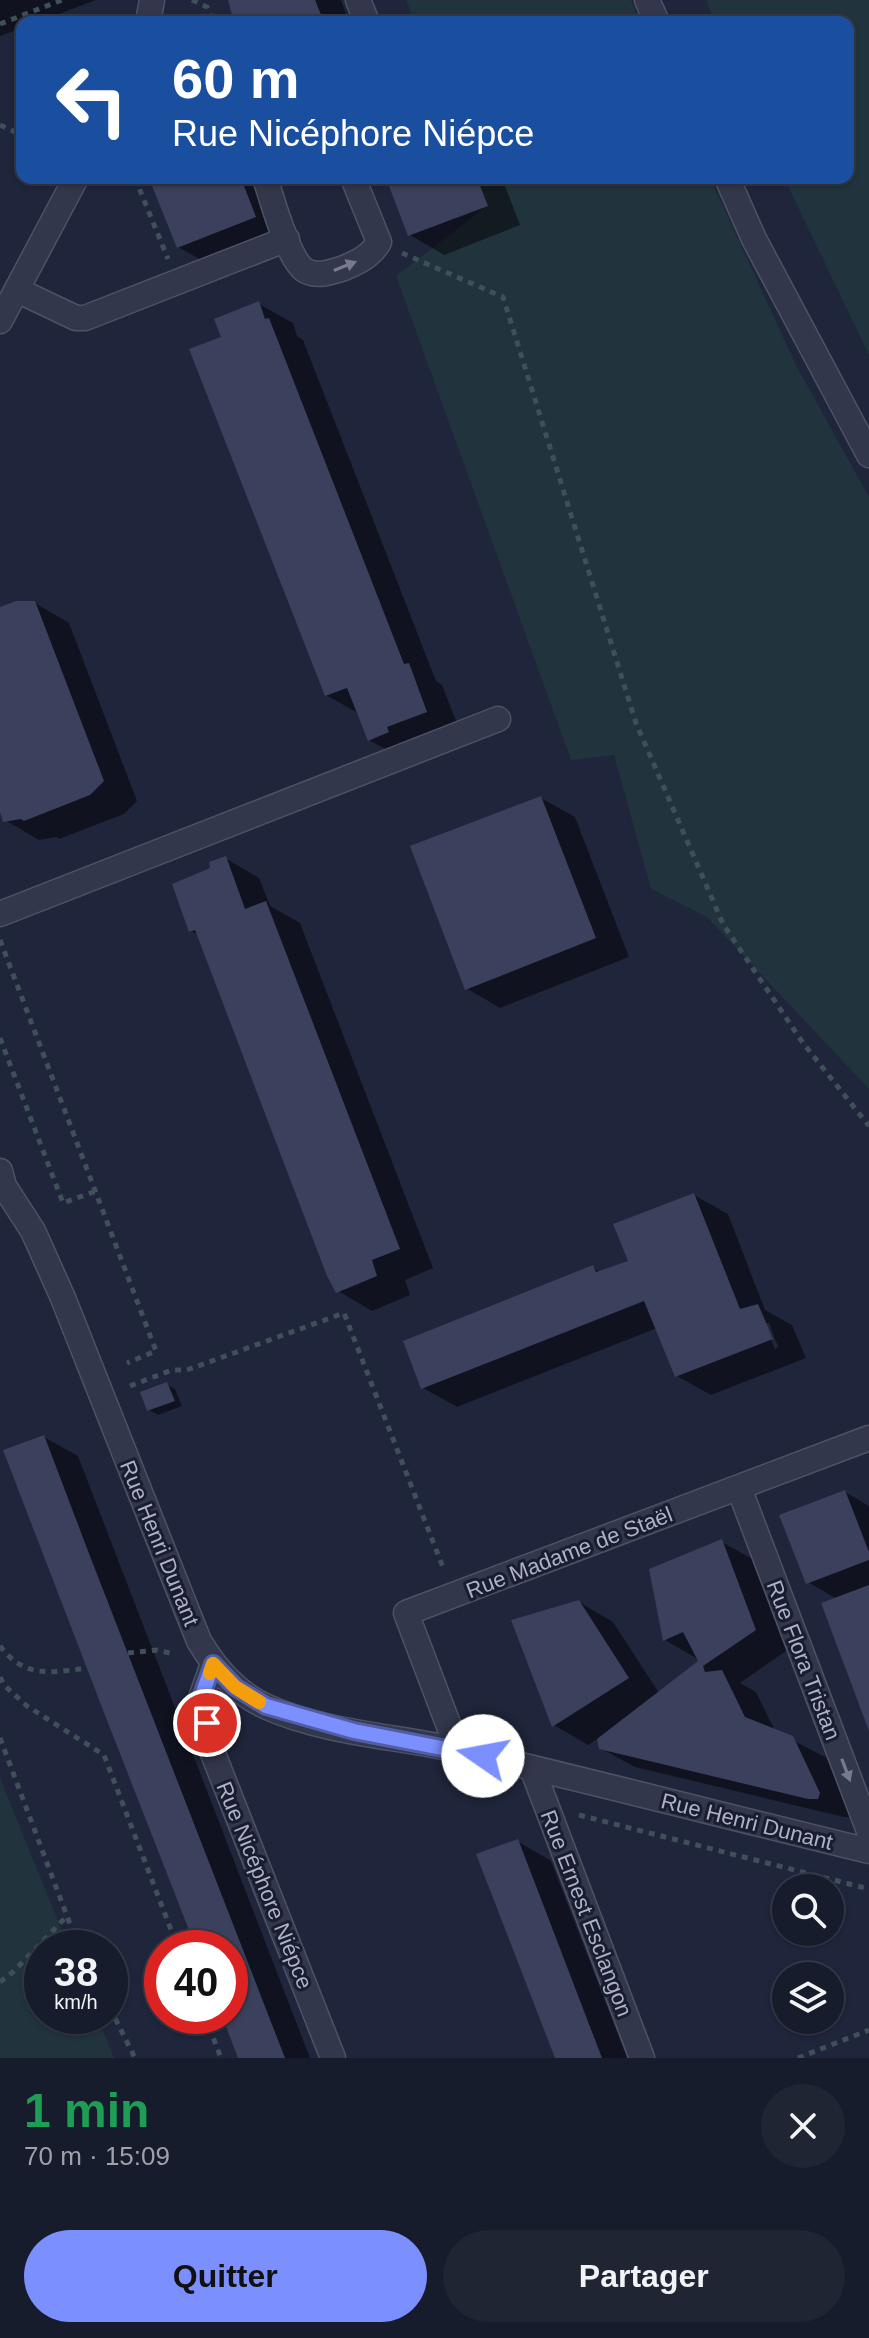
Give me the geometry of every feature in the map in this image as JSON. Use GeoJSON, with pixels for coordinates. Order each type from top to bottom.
{"type":"FeatureCollection","features":[{"type":"Feature","properties":{"kind":"street"},"geometry":{"type":"LineString","coordinates":[[0,321],[73,184]]}},
{"type":"Feature","properties":{"kind":"street"},"geometry":{"type":"LineString","coordinates":[[267,184],[296,259],[305,270],[319,274],[365,258],[379,242],[355,184]]}},
{"type":"Feature","properties":{"kind":"street"},"geometry":{"type":"LineString","coordinates":[[730,184],[754,239],[869,455]]}},
{"type":"Feature","properties":{"kind":"street"},"geometry":{"type":"LineString","coordinates":[[17,290],[76,318],[85,318],[287,239]]}},
{"type":"Feature","properties":{"kind":"street"},"geometry":{"type":"LineString","coordinates":[[0,914],[498,719]]}},
{"type":"Feature","properties":{"kind":"street","name":"Rue Henri Dunant"},"geometry":{"type":"LineString","coordinates":[[1,1180],[33,1231],[57,1284],[199,1641],[213,1664],[235,1687],[266,1706],[354,1731],[458,1750],[869,1851]]}},
{"type":"Feature","properties":{"kind":"street","name":"Rue Madame de Staël"},"geometry":{"type":"LineString","coordinates":[[458,1750],[406,1613],[869,1438]]}},
{"type":"Feature","properties":{"kind":"street","name":"Rue Flora Tristan"},"geometry":{"type":"LineString","coordinates":[[739,1488],[869,1831]]}},
{"type":"Feature","properties":{"kind":"street","name":"Rue Nicéphore Niépce"},"geometry":{"type":"LineString","coordinates":[[213,1664],[202,1695],[212,1751],[333,2058]]}},
{"type":"Feature","properties":{"kind":"street","name":"Rue Ernest Esclangon"},"geometry":{"type":"LineString","coordinates":[[532,1768],[642,2058]]}},
{"type":"Feature","properties":{"kind":"path"},"geometry":{"type":"LineString","coordinates":[[21,16],[62,0]]}},
{"type":"Feature","properties":{"kind":"path"},"geometry":{"type":"LineString","coordinates":[[192,0],[207,7],[211,16]]}},
{"type":"Feature","properties":{"kind":"path"},"geometry":{"type":"LineString","coordinates":[[137,184],[177,283]]}},
{"type":"Feature","properties":{"kind":"path"},"geometry":{"type":"LineString","coordinates":[[379,242],[503,297],[636,723],[723,924],[803,1043],[869,1126]]}},
{"type":"Feature","properties":{"kind":"path"},"geometry":{"type":"LineString","coordinates":[[0,939],[156,1351],[127,1363]]}},
{"type":"Feature","properties":{"kind":"path"},"geometry":{"type":"LineString","coordinates":[[0,1038],[63,1203],[96,1191]]}},
{"type":"Feature","properties":{"kind":"path"},"geometry":{"type":"LineString","coordinates":[[130,1386],[172,1370],[187,1370],[344,1313],[454,1595]]}},
{"type":"Feature","properties":{"kind":"path"},"geometry":{"type":"LineString","coordinates":[[0,1646],[11,1661],[45,1674],[87,1668]]}},
{"type":"Feature","properties":{"kind":"path"},"geometry":{"type":"LineString","coordinates":[[128,1653],[157,1650],[213,1664]]}},
{"type":"Feature","properties":{"kind":"path"},"geometry":{"type":"LineString","coordinates":[[0,1677],[4,1685],[27,1706],[104,1755],[171,1930]]}},
{"type":"Feature","properties":{"kind":"path"},"geometry":{"type":"LineString","coordinates":[[0,1738],[73,1930]]}},
{"type":"Feature","properties":{"kind":"path"},"geometry":{"type":"LineString","coordinates":[[547,1807],[869,1889]]}},
{"type":"Feature","properties":{"kind":"path"},"geometry":{"type":"LineString","coordinates":[[0,1982],[68,1915]]}},
{"type":"Feature","properties":{"kind":"path"},"geometry":{"type":"LineString","coordinates":[[798,2058],[869,2030]]}},
{"type":"Feature","properties":{"kind":"path"},"geometry":{"type":"LineString","coordinates":[[123,2034],[135,2058]]}},
{"type":"Feature","properties":{"kind":"path"},"geometry":{"type":"LineString","coordinates":[[212,2034],[221,2058]]}},
{"type":"Feature","properties":{"kind":"shaded area"},"geometry":{"type":"Polygon","coordinates":[[[406,0],[631,0],[638,16],[413,16],[406,0]]]}},
{"type":"Feature","properties":{"kind":"shaded area"},"geometry":{"type":"Polygon","coordinates":[[[706,0],[869,0],[869,355],[787,184],[854,184],[854,16],[713,16],[706,0]]]}},
{"type":"Feature","properties":{"kind":"shaded area"},"geometry":{"type":"Polygon","coordinates":[[[479,184],[713,184],[796,365],[869,497],[869,1089],[707,917],[651,889],[614,755],[571,760],[396,276],[487,206],[479,184]]]}},
{"type":"Feature","properties":{"kind":"shaded area"},"geometry":{"type":"Polygon","coordinates":[[[0,1778],[62,1930],[24,1930],[24,2034],[104,2034],[114,2058],[0,2058],[0,1778]]]}},
{"type":"Feature","properties":{"kind":"building"},"geometry":{"type":"Polygon","coordinates":[[[228,0],[315,0],[322,16],[232,16],[228,0]]]}},
{"type":"Feature","properties":{"kind":"building"},"geometry":{"type":"Polygon","coordinates":[[[151,184],[243,184],[256,217],[177,248],[151,184]]]}},
{"type":"Feature","properties":{"kind":"building"},"geometry":{"type":"Polygon","coordinates":[[[388,184],[479,184],[488,206],[408,236],[388,184]]]}},
{"type":"Feature","properties":{"kind":"building"},"geometry":{"type":"Polygon","coordinates":[[[259,301],[265,319],[269,318],[404,664],[409,663],[427,712],[387,727],[389,732],[368,741],[347,688],[325,696],[189,349],[221,337],[214,319],[259,301]]]}},
{"type":"Feature","properties":{"kind":"building"},"geometry":{"type":"Polygon","coordinates":[[[16,601],[35,601],[104,781],[90,795],[24,821],[3,822],[0,812],[0,607],[16,601]]]}},
{"type":"Feature","properties":{"kind":"building"},"geometry":{"type":"Polygon","coordinates":[[[541,796],[596,938],[465,990],[410,846],[541,796]]]}},
{"type":"Feature","properties":{"kind":"building"},"geometry":{"type":"Polygon","coordinates":[[[226,856],[245,909],[266,901],[400,1249],[372,1260],[377,1276],[336,1293],[195,930],[189,932],[172,884],[210,868],[209,862],[226,856]]]}},
{"type":"Feature","properties":{"kind":"building"},"geometry":{"type":"Polygon","coordinates":[[[694,1193],[740,1309],[758,1304],[773,1339],[675,1377],[644,1301],[421,1389],[403,1341],[593,1265],[596,1272],[628,1261],[613,1224],[694,1193]]]}},
{"type":"Feature","properties":{"kind":"building"},"geometry":{"type":"Polygon","coordinates":[[[167,1382],[175,1401],[147,1411],[140,1392],[167,1382]]]}},
{"type":"Feature","properties":{"kind":"building"},"geometry":{"type":"Polygon","coordinates":[[[44,1435],[235,1930],[189,1930],[3,1450],[44,1435]]]}},
{"type":"Feature","properties":{"kind":"building"},"geometry":{"type":"Polygon","coordinates":[[[845,1490],[869,1552],[869,1560],[806,1584],[779,1515],[845,1490]]]}},
{"type":"Feature","properties":{"kind":"building"},"geometry":{"type":"Polygon","coordinates":[[[722,1539],[756,1630],[703,1666],[705,1672],[722,1670],[745,1717],[793,1736],[820,1793],[818,1799],[599,1749],[597,1739],[698,1661],[683,1632],[663,1641],[649,1569],[722,1539]]]}},
{"type":"Feature","properties":{"kind":"building"},"geometry":{"type":"Polygon","coordinates":[[[869,1585],[869,1731],[821,1603],[869,1585]]]}},
{"type":"Feature","properties":{"kind":"building"},"geometry":{"type":"Polygon","coordinates":[[[579,1600],[629,1678],[552,1727],[511,1620],[579,1600]]]}},
{"type":"Feature","properties":{"kind":"building"},"geometry":{"type":"Polygon","coordinates":[[[518,1839],[602,2058],[555,2058],[476,1854],[518,1839]]]}},
{"type":"Feature","properties":{"kind":"building"},"geometry":{"type":"Polygon","coordinates":[[[248,1963],[285,2058],[238,2058],[229,2034],[248,2034],[248,1963]]]}},
{"type":"Feature","properties":{"kind":"slow traffic"},"geometry":{"type":"LineString","coordinates":[[210,1673],[213,1664],[235,1687],[259,1702]]}},
{"type":"Feature","properties":{"kind":"route"},"geometry":{"type":"LineString","coordinates":[[207,1723],[202,1695],[213,1664],[235,1687],[266,1706],[354,1731],[483,1756]]}}]}
